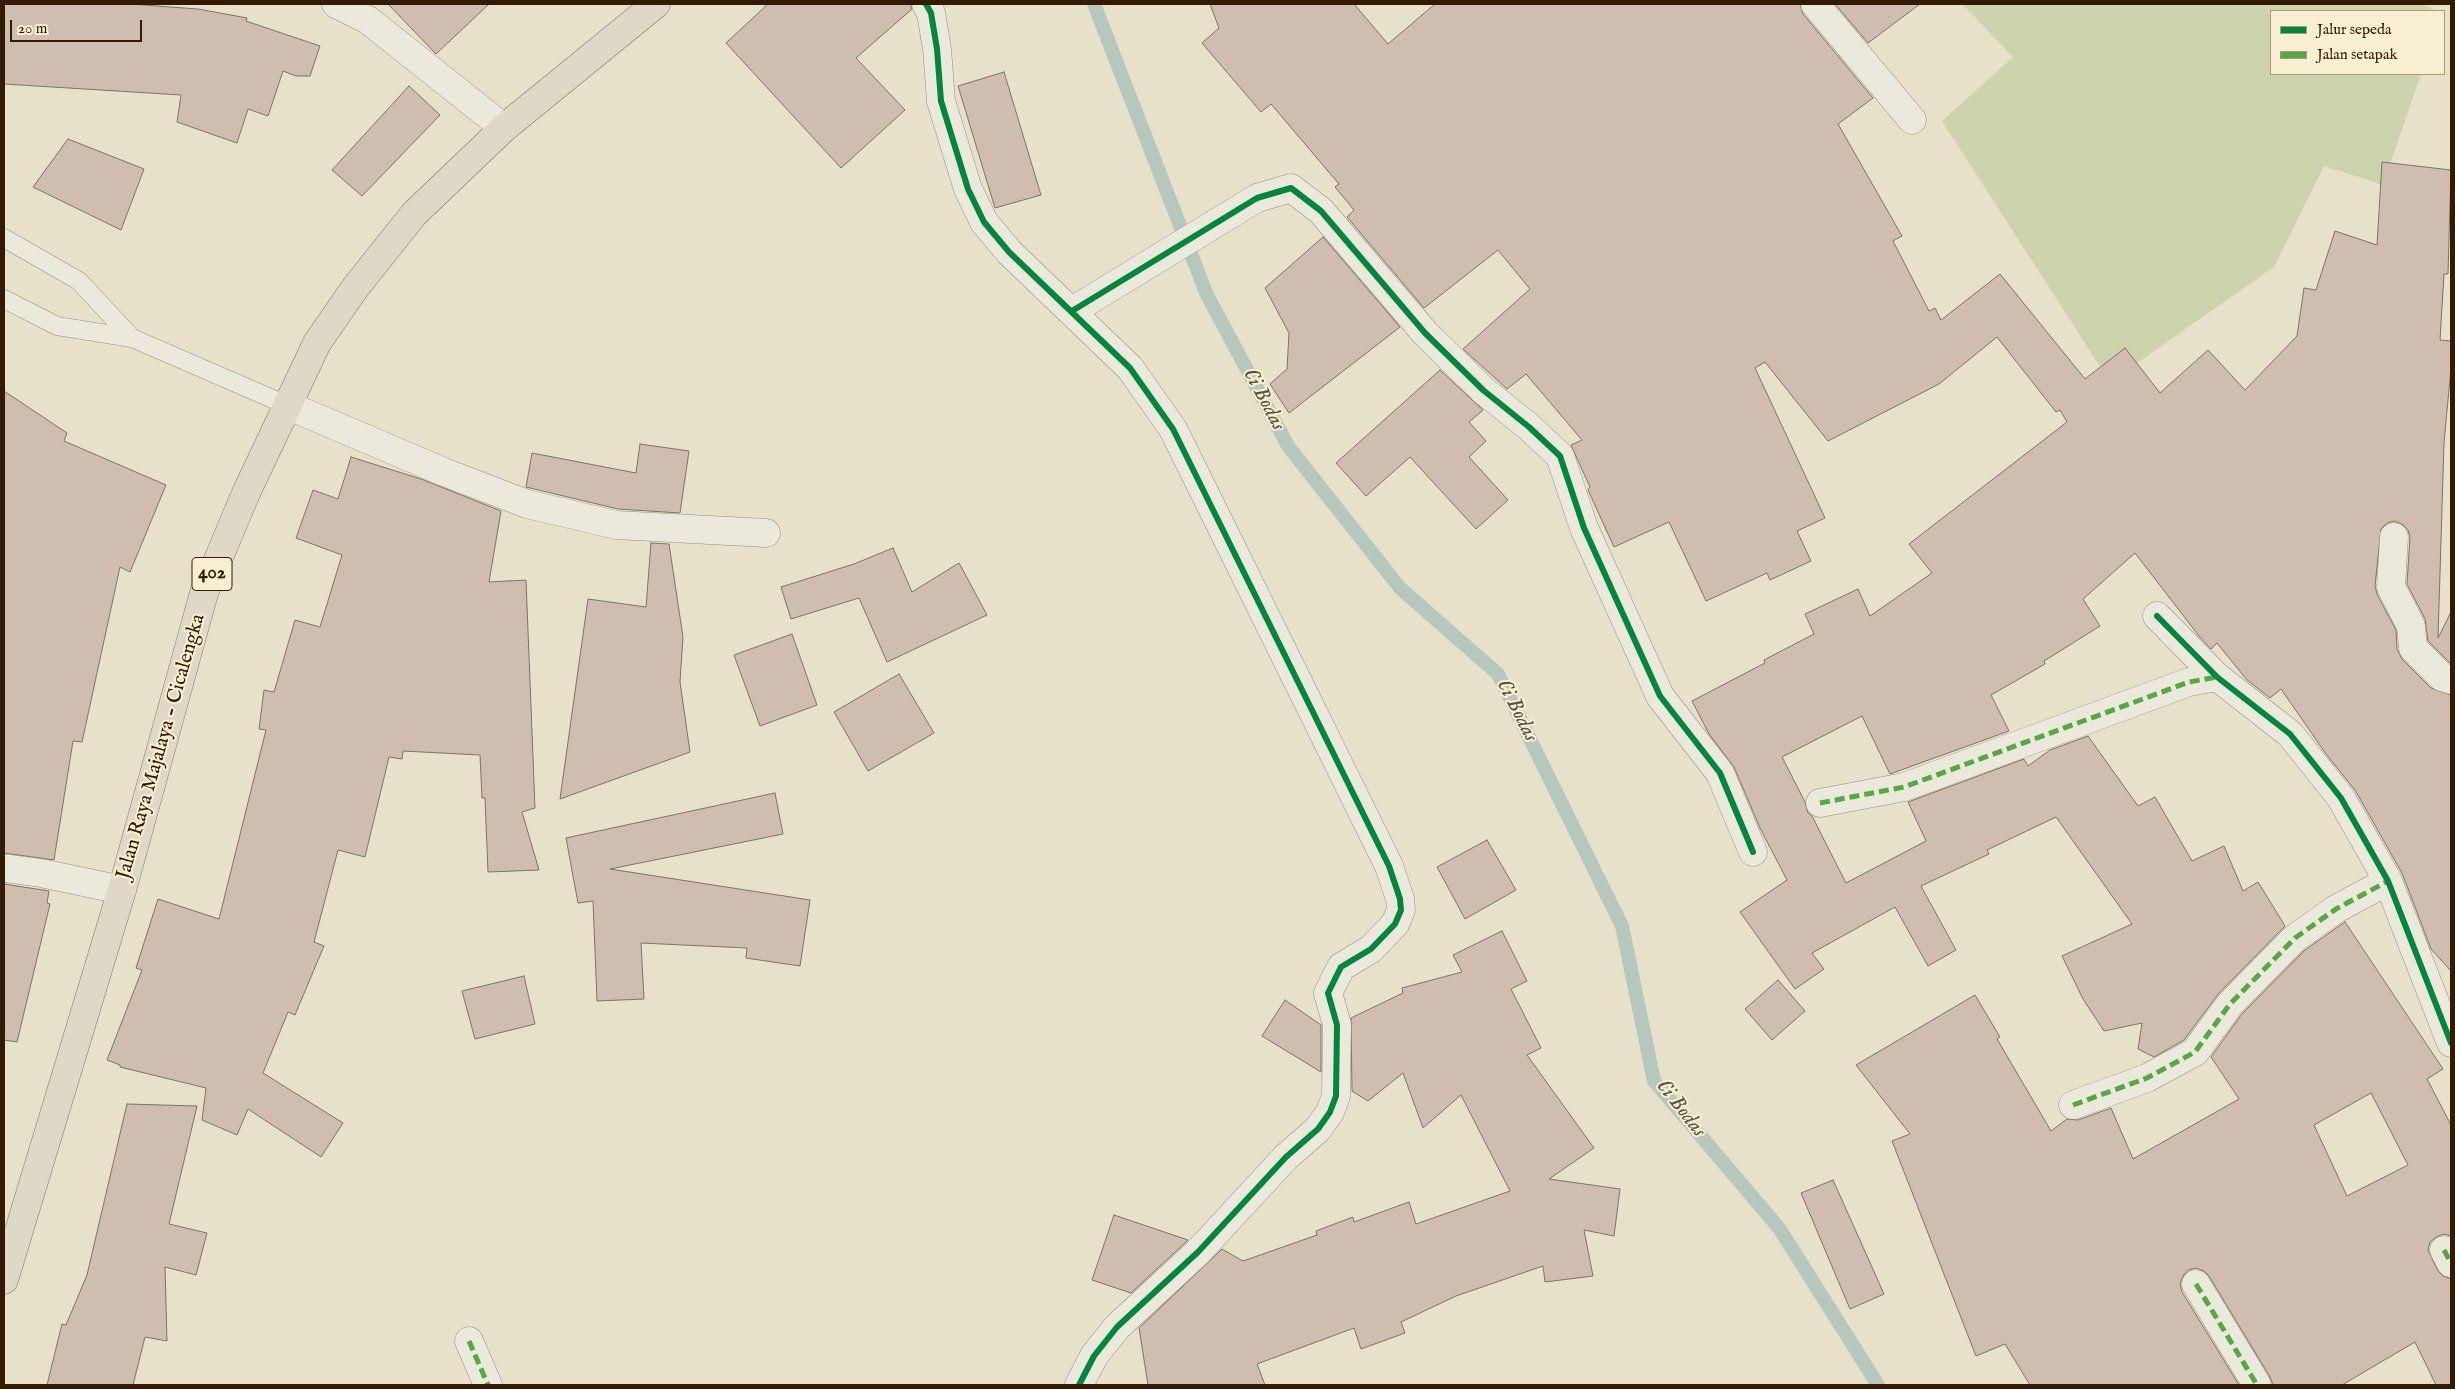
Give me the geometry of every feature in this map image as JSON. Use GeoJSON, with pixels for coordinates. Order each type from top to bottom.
{"type":"FeatureCollection","features":[{"type":"Feature","properties":{"kind":"main road","name":"Jalan Raya Majalaya - Cicalengka"},"geometry":{"type":"LineString","coordinates":[[4,1280],[122,890],[204,593],[246,493],[289,406],[317,343],[355,288],[414,214],[504,128],[656,4]]}},
{"type":"Feature","properties":{"kind":"street"},"geometry":{"type":"LineString","coordinates":[[336,4],[368,20],[504,128]]}},
{"type":"Feature","properties":{"kind":"street"},"geometry":{"type":"LineString","coordinates":[[926,4],[931,13],[937,49],[941,101],[968,189],[984,222],[1009,252],[1130,368],[1173,429],[1389,866],[1400,899],[1400,910],[1395,924],[1371,949],[1341,967],[1331,983],[1328,993],[1336,1025],[1336,1096],[1330,1112],[1318,1130],[1286,1157],[1198,1252],[1117,1327],[1094,1356],[1079,1385]]}},
{"type":"Feature","properties":{"kind":"street"},"geometry":{"type":"LineString","coordinates":[[1815,4],[1912,120]]}},
{"type":"Feature","properties":{"kind":"street"},"geometry":{"type":"LineString","coordinates":[[1072,311],[1257,198],[1291,188],[1321,211],[1425,334],[1483,390],[1529,427],[1560,456],[1584,528],[1660,696],[1720,772],[1753,852]]}},
{"type":"Feature","properties":{"kind":"street"},"geometry":{"type":"LineString","coordinates":[[289,406],[444,472],[527,504],[616,525],[766,533]]}},
{"type":"Feature","properties":{"kind":"street"},"geometry":{"type":"LineString","coordinates":[[2394,536],[2392,587],[2410,626],[2413,648],[2442,677],[2451,680]]}},
{"type":"Feature","properties":{"kind":"street"},"geometry":{"type":"LineString","coordinates":[[2157,616],[2217,677],[2290,734],[2341,798],[2388,881],[2451,1043]]}},
{"type":"Feature","properties":{"kind":"street"},"geometry":{"type":"LineString","coordinates":[[1820,803],[1904,787],[1989,758],[2190,682],[2217,677]]}},
{"type":"Feature","properties":{"kind":"street"},"geometry":{"type":"LineString","coordinates":[[4,868],[41,873],[122,890]]}},
{"type":"Feature","properties":{"kind":"street"},"geometry":{"type":"LineString","coordinates":[[2073,1105],[2147,1078],[2195,1052],[2230,1004],[2295,938],[2336,909],[2388,881]]}},
{"type":"Feature","properties":{"kind":"street"},"geometry":{"type":"LineString","coordinates":[[2196,1284],[2257,1385]]}},
{"type":"Feature","properties":{"kind":"street"},"geometry":{"type":"LineString","coordinates":[[469,1341],[488,1385]]}},
{"type":"Feature","properties":{"kind":"lane"},"geometry":{"type":"LineString","coordinates":[[4,238],[79,281],[132,338]]}},
{"type":"Feature","properties":{"kind":"lane"},"geometry":{"type":"LineString","coordinates":[[4,299],[57,326],[132,338],[289,406]]}},
{"type":"Feature","properties":{"kind":"green space"},"geometry":{"type":"Polygon","coordinates":[[[1962,4],[2421,4],[2435,10],[2270,10],[2270,75],[2421,75],[2383,185],[2324,166],[2274,267],[2110,382],[1942,121],[2013,57],[1962,4]]]}},
{"type":"Feature","properties":{"kind":"building"},"geometry":{"type":"Polygon","coordinates":[[[4,4],[130,4],[198,9],[247,18],[246,21],[320,46],[310,76],[296,76],[283,71],[268,116],[248,109],[237,143],[177,122],[181,95],[4,84],[4,4]]]}},
{"type":"Feature","properties":{"kind":"building"},"geometry":{"type":"Polygon","coordinates":[[[388,4],[489,4],[436,54],[388,4]]]}},
{"type":"Feature","properties":{"kind":"building"},"geometry":{"type":"Polygon","coordinates":[[[768,4],[910,4],[912,9],[856,58],[905,110],[841,168],[726,43],[768,4]]]}},
{"type":"Feature","properties":{"kind":"building"},"geometry":{"type":"Polygon","coordinates":[[[1210,4],[1354,4],[1388,44],[1435,4],[1800,4],[1803,14],[1873,98],[1838,124],[1902,236],[1893,241],[1929,311],[1935,308],[1941,320],[2000,274],[2085,379],[2125,348],[2160,393],[2208,350],[2245,390],[2297,336],[2304,288],[2316,290],[2335,231],[2377,245],[2382,162],[2451,170],[2448,274],[2444,274],[2440,340],[2451,341],[2451,368],[2444,443],[2438,638],[2451,612],[2451,664],[2428,641],[2425,619],[2407,584],[2410,537],[2408,530],[2402,524],[2394,521],[2387,523],[2381,529],[2375,586],[2377,594],[2396,630],[2397,649],[2402,659],[2431,688],[2451,695],[2451,971],[2431,949],[2402,873],[2355,790],[2326,754],[2281,689],[2270,698],[2247,680],[2217,643],[2211,649],[2135,553],[2083,599],[2100,626],[2044,661],[2045,664],[1991,695],[2009,731],[1890,774],[1862,716],[1782,757],[1805,802],[1808,813],[1812,816],[1846,883],[1926,841],[1908,802],[2024,759],[2028,766],[2050,750],[2088,736],[2138,806],[2155,797],[2192,861],[2224,846],[2243,891],[2258,882],[2285,926],[2219,993],[2184,1040],[2154,1057],[2138,1049],[2142,1023],[2104,1031],[2083,999],[2062,956],[2132,924],[2056,817],[1987,850],[1989,854],[1921,886],[1956,950],[1928,966],[1895,907],[1812,953],[1824,969],[1795,989],[1740,912],[1787,880],[1760,828],[1734,767],[1709,734],[1692,701],[1765,663],[1764,660],[1814,634],[1805,614],[1858,589],[1870,616],[1932,573],[1909,544],[2067,422],[2060,410],[2056,412],[1997,337],[1939,384],[1828,441],[1765,362],[1755,368],[1825,518],[1797,531],[1811,561],[1770,580],[1767,573],[1706,601],[1669,522],[1614,547],[1588,490],[1590,487],[1571,445],[1582,440],[1526,374],[1507,389],[1463,349],[1530,289],[1498,250],[1424,308],[1347,217],[1354,210],[1335,187],[1339,184],[1271,104],[1261,112],[1202,43],[1219,28],[1210,4]]]}},
{"type":"Feature","properties":{"kind":"building"},"geometry":{"type":"Polygon","coordinates":[[[1835,4],[1920,4],[1868,43],[1835,4]]]}},
{"type":"Feature","properties":{"kind":"building"},"geometry":{"type":"Polygon","coordinates":[[[1004,72],[1041,195],[995,208],[958,86],[1004,72]]]}},
{"type":"Feature","properties":{"kind":"building"},"geometry":{"type":"Polygon","coordinates":[[[409,86],[440,115],[362,196],[332,170],[409,86]]]}},
{"type":"Feature","properties":{"kind":"building"},"geometry":{"type":"Polygon","coordinates":[[[68,139],[144,169],[121,230],[33,187],[68,139]]]}},
{"type":"Feature","properties":{"kind":"building"},"geometry":{"type":"Polygon","coordinates":[[[1323,237],[1400,327],[1289,413],[1270,384],[1287,369],[1289,333],[1265,288],[1323,237]]]}},
{"type":"Feature","properties":{"kind":"building"},"geometry":{"type":"Polygon","coordinates":[[[1440,370],[1483,410],[1469,422],[1486,441],[1469,457],[1508,500],[1476,529],[1410,457],[1366,496],[1336,463],[1440,370]]]}},
{"type":"Feature","properties":{"kind":"building"},"geometry":{"type":"Polygon","coordinates":[[[4,391],[67,433],[64,441],[166,485],[130,572],[120,567],[82,742],[73,741],[54,860],[4,853],[4,391]]]}},
{"type":"Feature","properties":{"kind":"building"},"geometry":{"type":"Polygon","coordinates":[[[640,444],[689,451],[680,513],[618,509],[526,487],[532,453],[636,473],[640,444]]]}},
{"type":"Feature","properties":{"kind":"building"},"geometry":{"type":"Polygon","coordinates":[[[351,457],[421,479],[501,511],[489,582],[526,580],[535,808],[522,812],[539,870],[488,872],[485,798],[482,798],[480,755],[403,751],[402,759],[389,757],[365,857],[338,850],[314,942],[324,946],[295,1015],[288,1012],[263,1073],[343,1123],[321,1157],[248,1109],[237,1135],[202,1120],[206,1088],[120,1067],[120,1065],[107,1060],[142,970],[136,968],[158,899],[219,919],[266,730],[259,729],[264,690],[274,692],[295,620],[320,627],[342,555],[296,538],[313,490],[338,499],[351,457]]]}},
{"type":"Feature","properties":{"kind":"building"},"geometry":{"type":"Polygon","coordinates":[[[651,543],[669,544],[683,637],[680,682],[690,752],[560,799],[588,599],[646,607],[651,543]]]}},
{"type":"Feature","properties":{"kind":"building"},"geometry":{"type":"Polygon","coordinates":[[[893,548],[912,592],[959,563],[987,615],[887,662],[859,598],[791,619],[781,587],[854,564],[893,548]]]}},
{"type":"Feature","properties":{"kind":"building"},"geometry":{"type":"Polygon","coordinates":[[[792,634],[817,705],[760,726],[734,655],[792,634]]]}},
{"type":"Feature","properties":{"kind":"building"},"geometry":{"type":"Polygon","coordinates":[[[899,674],[934,733],[868,771],[834,712],[899,674]]]}},
{"type":"Feature","properties":{"kind":"building"},"geometry":{"type":"Polygon","coordinates":[[[775,793],[783,834],[610,869],[810,900],[800,966],[746,958],[747,948],[641,943],[644,999],[597,1001],[593,901],[578,903],[566,838],[775,793]]]}},
{"type":"Feature","properties":{"kind":"building"},"geometry":{"type":"Polygon","coordinates":[[[1487,840],[1516,890],[1465,919],[1437,867],[1487,840]]]}},
{"type":"Feature","properties":{"kind":"building"},"geometry":{"type":"Polygon","coordinates":[[[4,884],[49,891],[47,903],[50,904],[17,1042],[4,1040],[4,884]]]}},
{"type":"Feature","properties":{"kind":"building"},"geometry":{"type":"Polygon","coordinates":[[[2345,922],[2443,1069],[2427,1079],[2451,1125],[2451,1236],[2444,1234],[2436,1237],[2430,1242],[2428,1250],[2438,1271],[2443,1276],[2451,1279],[2451,1385],[2436,1385],[2415,1342],[2342,1385],[2273,1385],[2209,1276],[2204,1271],[2196,1268],[2188,1270],[2183,1276],[2180,1284],[2182,1292],[2239,1385],[2030,1385],[2005,1344],[1976,1356],[1892,1141],[1910,1134],[1856,1065],[1975,995],[2000,1037],[1997,1039],[2051,1131],[2067,1119],[2078,1120],[2111,1108],[2133,1159],[2239,1099],[2211,1057],[2242,1014],[2305,950],[2345,922]],[[2371,1093],[2314,1125],[2347,1196],[2408,1165],[2371,1093]]]}},
{"type":"Feature","properties":{"kind":"building"},"geometry":{"type":"Polygon","coordinates":[[[1502,931],[1527,981],[1511,989],[1541,1048],[1527,1055],[1594,1148],[1549,1179],[1620,1189],[1614,1236],[1584,1230],[1593,1276],[1545,1282],[1543,1266],[1456,1296],[1401,1322],[1405,1333],[1361,1349],[1354,1328],[1257,1364],[1265,1385],[1148,1385],[1139,1328],[1222,1249],[1243,1261],[1317,1235],[1316,1231],[1353,1217],[1354,1222],[1409,1202],[1416,1224],[1510,1191],[1461,1095],[1423,1128],[1403,1073],[1368,1101],[1352,1091],[1351,1018],[1403,993],[1402,988],[1462,972],[1453,955],[1502,931]]]}},
{"type":"Feature","properties":{"kind":"building"},"geometry":{"type":"Polygon","coordinates":[[[524,976],[535,1024],[475,1039],[462,991],[524,976]]]}},
{"type":"Feature","properties":{"kind":"building"},"geometry":{"type":"Polygon","coordinates":[[[1778,980],[1805,1011],[1772,1040],[1745,1009],[1778,980]]]}},
{"type":"Feature","properties":{"kind":"building"},"geometry":{"type":"Polygon","coordinates":[[[1285,1000],[1321,1025],[1321,1072],[1262,1036],[1285,1000]]]}},
{"type":"Feature","properties":{"kind":"building"},"geometry":{"type":"Polygon","coordinates":[[[127,1104],[197,1106],[169,1224],[207,1233],[196,1275],[165,1267],[167,1341],[145,1337],[133,1385],[47,1385],[62,1324],[66,1325],[87,1275],[127,1104]]]}},
{"type":"Feature","properties":{"kind":"building"},"geometry":{"type":"Polygon","coordinates":[[[1833,1180],[1884,1294],[1850,1309],[1801,1193],[1833,1180]]]}},
{"type":"Feature","properties":{"kind":"building"},"geometry":{"type":"Polygon","coordinates":[[[1114,1215],[1188,1240],[1131,1293],[1092,1280],[1114,1215]]]}},
{"type":"Feature","properties":{"kind":"waterway","name":"Ci Bodas"},"geometry":{"type":"LineString","coordinates":[[1094,4],[1207,295],[1288,446],[1400,588],[1498,674],[1622,926],[1654,1081],[1779,1228],[1878,1385]]}},
{"type":"Feature","properties":{"kind":"marked path"},"geometry":{"type":"LineString","coordinates":[[1820,803],[1904,787],[2189,682],[2217,677]]}},
{"type":"Feature","properties":{"kind":"marked path"},"geometry":{"type":"LineString","coordinates":[[2073,1105],[2147,1078],[2195,1052],[2230,1004],[2295,938],[2336,909],[2388,881]]}},
{"type":"Feature","properties":{"kind":"marked path"},"geometry":{"type":"LineString","coordinates":[[2444,1250],[2451,1263]]}},
{"type":"Feature","properties":{"kind":"marked path"},"geometry":{"type":"LineString","coordinates":[[2196,1284],[2257,1385]]}},
{"type":"Feature","properties":{"kind":"marked path"},"geometry":{"type":"LineString","coordinates":[[469,1341],[488,1385]]}},
{"type":"Feature","properties":{"kind":"cycle path"},"geometry":{"type":"LineString","coordinates":[[926,4],[931,13],[937,49],[941,101],[968,189],[984,222],[1009,252],[1130,368],[1173,429],[1389,866],[1400,899],[1401,910],[1395,924],[1371,949],[1341,967],[1328,993],[1337,1025],[1336,1096],[1330,1112],[1318,1129],[1286,1157],[1198,1252],[1117,1327],[1094,1356],[1079,1385]]}},
{"type":"Feature","properties":{"kind":"cycle path"},"geometry":{"type":"LineString","coordinates":[[1072,311],[1257,198],[1291,188],[1321,211],[1425,333],[1483,390],[1529,427],[1560,456],[1584,528],[1660,696],[1720,773],[1753,852]]}},
{"type":"Feature","properties":{"kind":"cycle path"},"geometry":{"type":"LineString","coordinates":[[2157,616],[2217,677],[2290,734],[2341,798],[2388,881],[2451,1043]]}}]}
